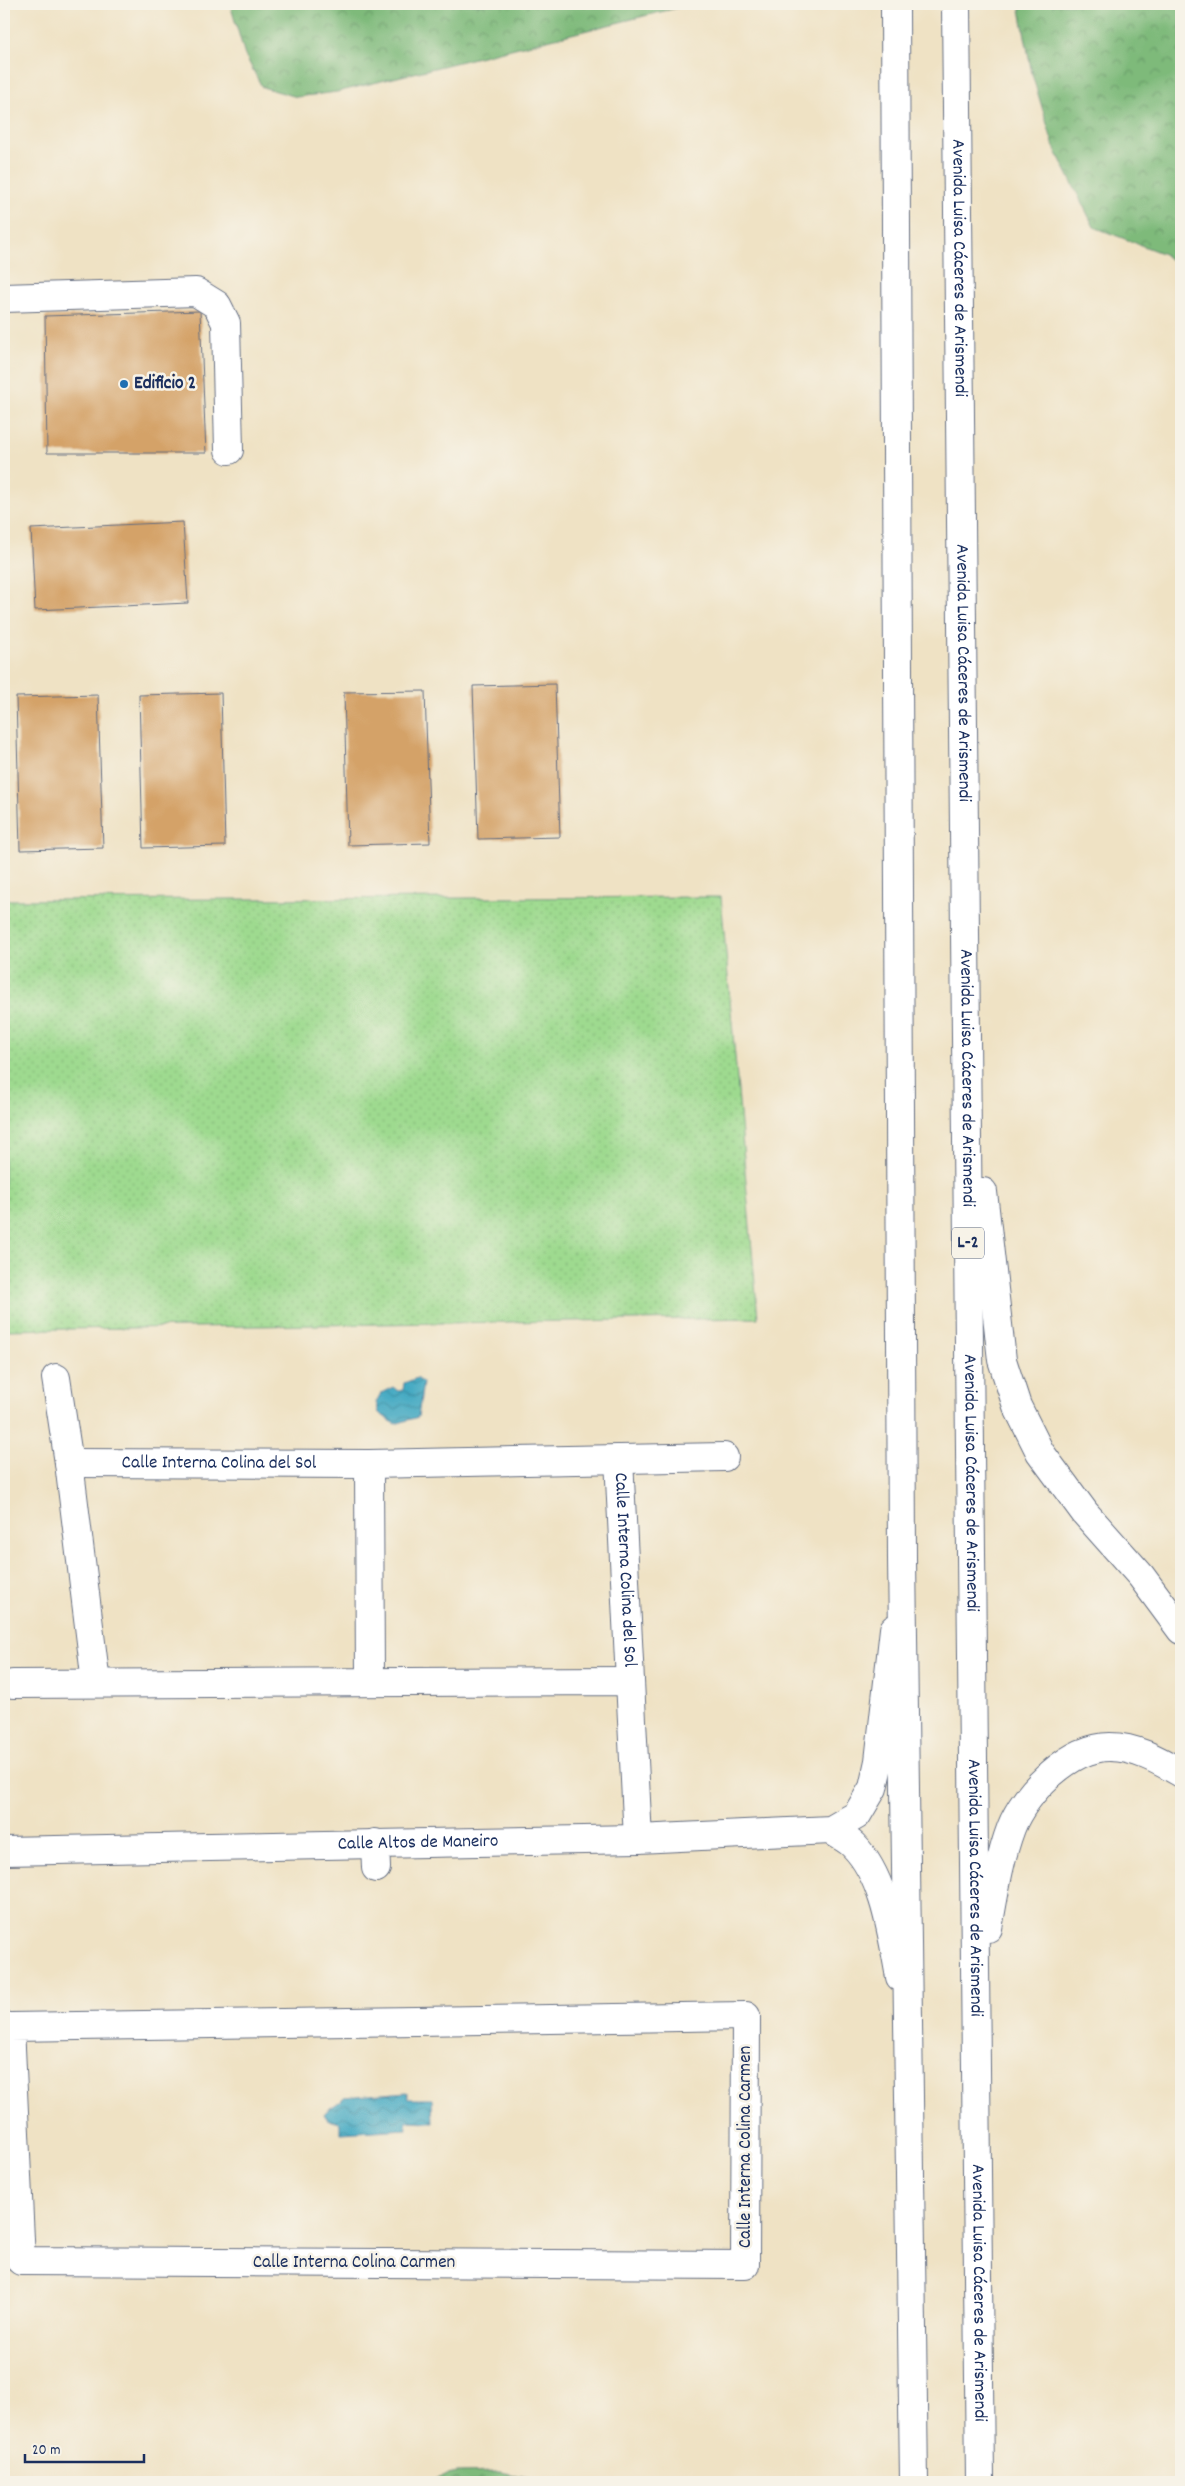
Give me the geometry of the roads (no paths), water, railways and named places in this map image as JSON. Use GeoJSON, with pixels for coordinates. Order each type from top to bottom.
{"type":"FeatureCollection","features":[{"type":"Feature","properties":{"kind":"main road"},"geometry":{"type":"LineString","coordinates":[[895,4],[902,1558],[914,2482]]}},
{"type":"Feature","properties":{"kind":"main road","name":"Avenida Luisa Cáceres de Arismendi"},"geometry":{"type":"LineString","coordinates":[[956,4],[980,2482]]}},
{"type":"Feature","properties":{"kind":"main road"},"geometry":{"type":"LineString","coordinates":[[4,298],[196,292],[217,305],[226,323],[229,450]]}},
{"type":"Feature","properties":{"kind":"main road"},"geometry":{"type":"LineString","coordinates":[[966,1036],[1002,1360],[1018,1406],[1040,1452],[1086,1513],[1141,1576],[1181,1630]]}},
{"type":"Feature","properties":{"kind":"main road"},"geometry":{"type":"LineString","coordinates":[[56,1378],[69,1463],[96,1683]]}},
{"type":"Feature","properties":{"kind":"main road","name":"Calle Interna Colina del Sol"},"geometry":{"type":"LineString","coordinates":[[69,1463],[369,1464],[724,1457]]}},
{"type":"Feature","properties":{"kind":"main road","name":"Calle Interna Colina del Sol"},"geometry":{"type":"LineString","coordinates":[[619,1459],[638,1839]]}},
{"type":"Feature","properties":{"kind":"main road"},"geometry":{"type":"LineString","coordinates":[[369,1464],[370,1682]]}},
{"type":"Feature","properties":{"kind":"main road"},"geometry":{"type":"LineString","coordinates":[[902,1558],[879,1761],[873,1788],[857,1815],[831,1830],[853,1845],[870,1871],[888,1912],[908,2026]]}},
{"type":"Feature","properties":{"kind":"main road","name":"Calle Interna Colina del Sol"},"geometry":{"type":"LineString","coordinates":[[14,1684],[630,1681]]}},
{"type":"Feature","properties":{"kind":"main road"},"geometry":{"type":"LineString","coordinates":[[976,1999],[996,1879],[1012,1826],[1044,1779],[1087,1751],[1110,1747],[1155,1758],[1181,1773]]}},
{"type":"Feature","properties":{"kind":"main road","name":"Calle Altos de Maneiro"},"geometry":{"type":"LineString","coordinates":[[4,1851],[376,1856],[638,1839],[831,1830]]}},
{"type":"Feature","properties":{"kind":"main road","name":"Calle Interna Colina Carmen"},"geometry":{"type":"LineString","coordinates":[[746,2016],[745,2265],[21,2261],[10,2027],[746,2016]]}},
{"type":"Feature","properties":{"kind":"water"},"geometry":{"type":"Polygon","coordinates":[[[417,1378],[423,1383],[418,1417],[395,1424],[379,1413],[376,1402],[381,1393],[393,1387],[398,1391],[403,1390],[404,1383],[417,1378]]]}},
{"type":"Feature","properties":{"kind":"water"},"geometry":{"type":"Polygon","coordinates":[[[407,2092],[408,2099],[432,2099],[433,2122],[406,2121],[407,2129],[340,2133],[340,2123],[328,2120],[324,2114],[344,2097],[407,2092]]]}},
{"type":"Feature","properties":{"kind":"place","name":"Edificio 2"},"geometry":{"type":"Point","coordinates":[124,384]}}]}
